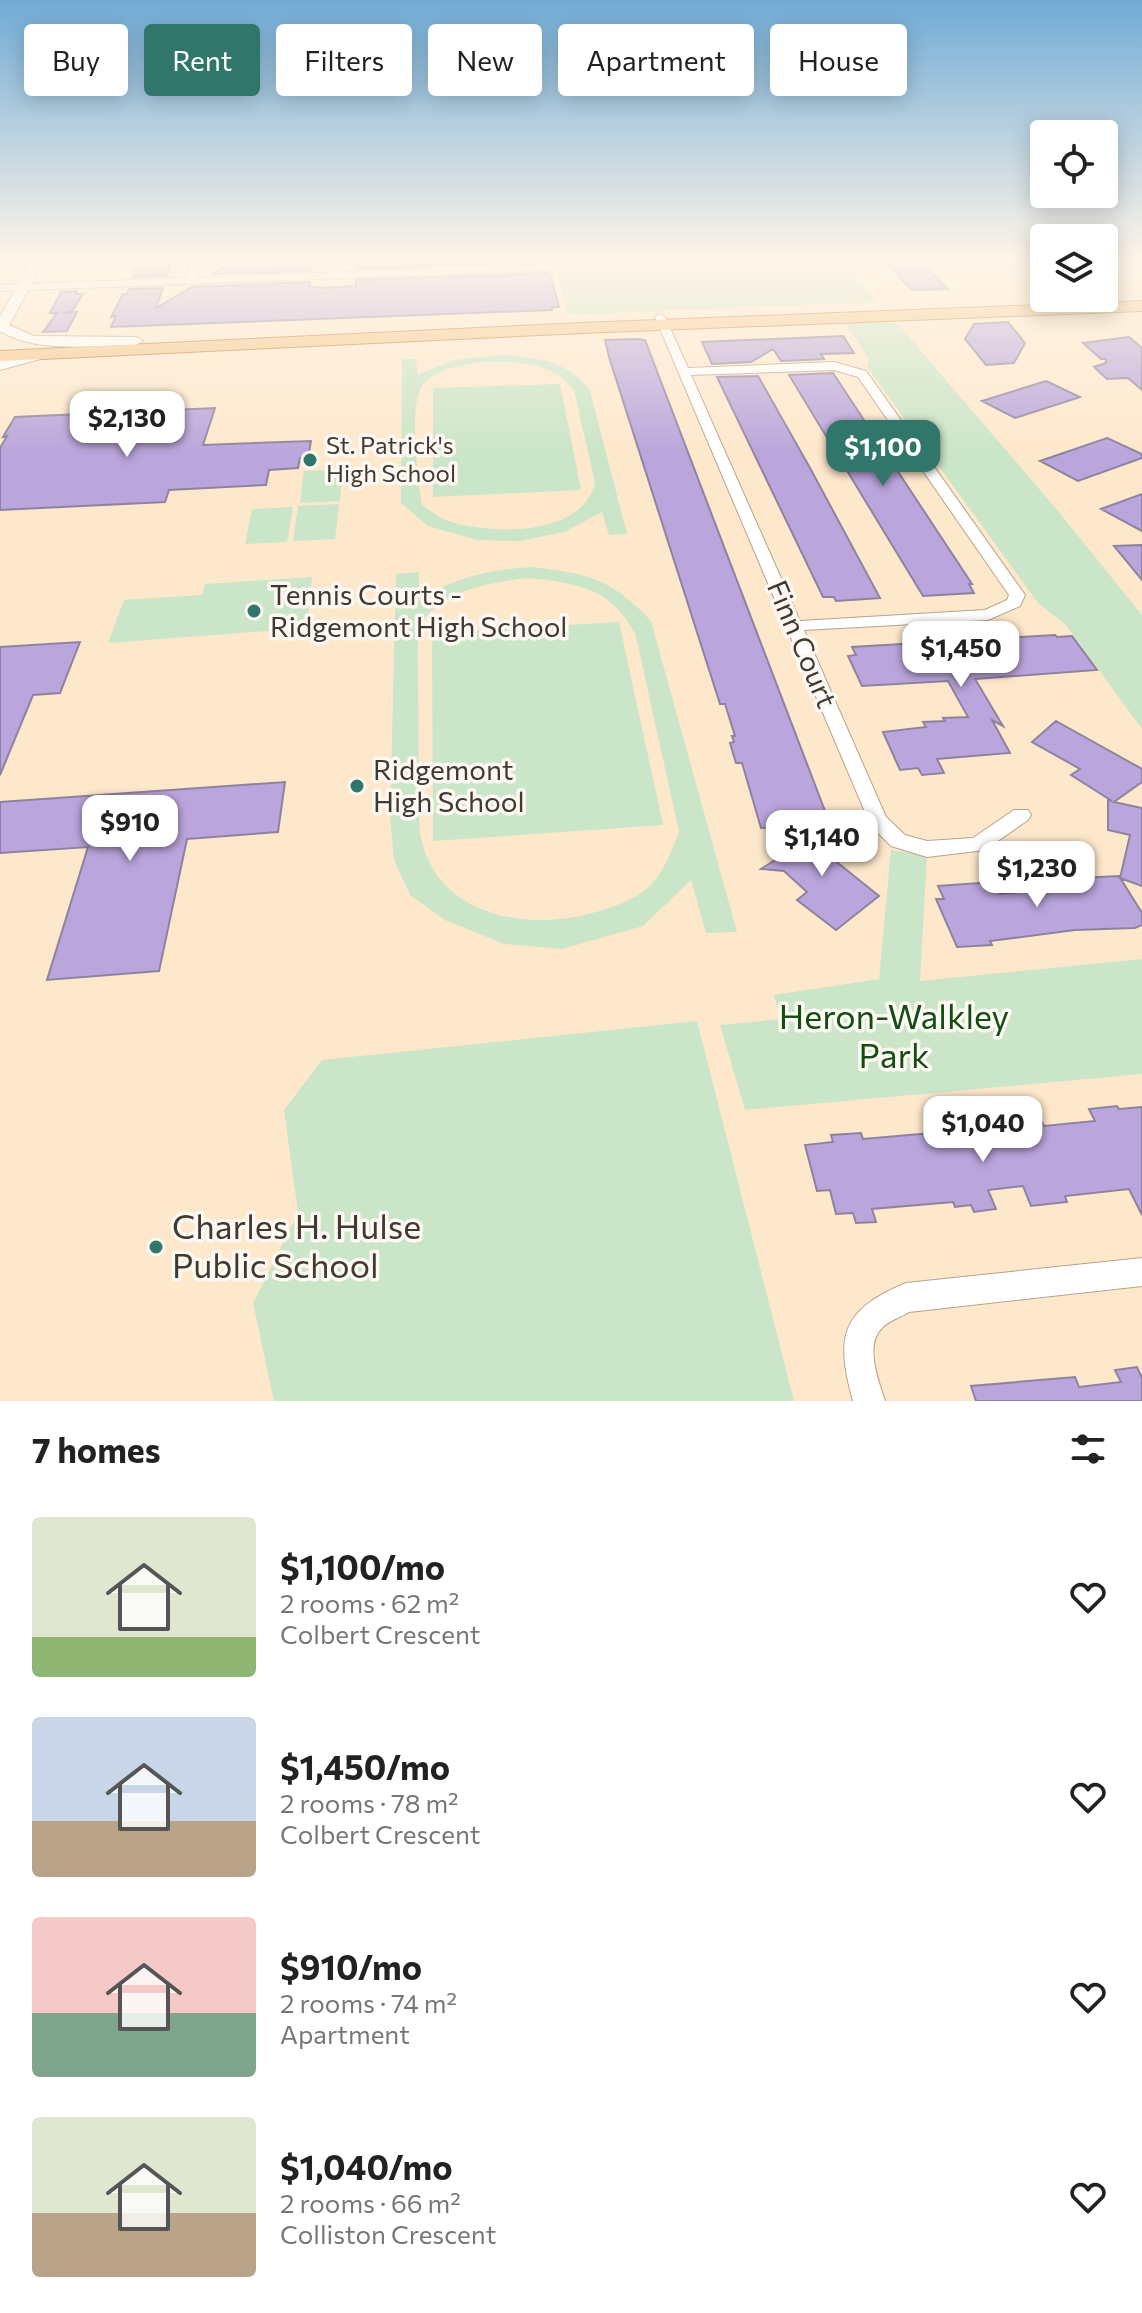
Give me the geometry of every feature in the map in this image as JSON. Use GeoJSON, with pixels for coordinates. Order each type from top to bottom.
{"type":"FeatureCollection","features":[{"type":"Feature","properties":{"kind":"main road"},"geometry":{"type":"LineString","coordinates":[[0,346],[573,324]]}},
{"type":"Feature","properties":{"kind":"main road"},"geometry":{"type":"LineString","coordinates":[[0,356],[600,324]]}},
{"type":"Feature","properties":{"kind":"main road"},"geometry":{"type":"LineString","coordinates":[[1,326],[34,340],[136,341]]}},
{"type":"Feature","properties":{"kind":"main road"},"geometry":{"type":"LineString","coordinates":[[0,365],[39,355]]}},
{"type":"Feature","properties":{"kind":"street","name":"Finn Court"},"geometry":{"type":"LineString","coordinates":[[664,324],[878,821],[898,841],[927,849],[978,845],[1021,815]]}},
{"type":"Feature","properties":{"kind":"street"},"geometry":{"type":"LineString","coordinates":[[685,372],[834,366],[862,374],[1017,595],[1014,603],[988,615],[794,626]]}},
{"type":"Feature","properties":{"kind":"street"},"geometry":{"type":"LineString","coordinates":[[869,1401],[860,1370],[859,1341],[870,1318],[906,1298],[1142,1272]]}},
{"type":"Feature","properties":{"kind":"green space"},"geometry":{"type":"Polygon","coordinates":[[[846,324],[898,324],[1053,505],[1142,615],[1142,729],[1065,624],[1038,603],[867,367],[869,359],[846,324]]]}},
{"type":"Feature","properties":{"kind":"green space"},"geometry":{"type":"Polygon","coordinates":[[[505,355],[530,358],[563,367],[582,381],[590,391],[627,534],[609,535],[602,512],[564,532],[520,541],[477,540],[428,526],[401,503],[402,359],[416,359],[418,374],[459,359],[505,355]],[[484,362],[445,370],[425,382],[420,391],[416,405],[415,440],[422,505],[448,521],[487,529],[533,528],[573,514],[587,501],[595,483],[574,390],[556,374],[534,365],[484,362]]]}},
{"type":"Feature","properties":{"kind":"green space"},"geometry":{"type":"Polygon","coordinates":[[[560,384],[581,490],[433,497],[433,388],[560,384]]]}},
{"type":"Feature","properties":{"kind":"green space"},"geometry":{"type":"Polygon","coordinates":[[[343,469],[340,501],[300,503],[304,471],[343,469]]]}},
{"type":"Feature","properties":{"kind":"green space"},"geometry":{"type":"Polygon","coordinates":[[[339,504],[335,539],[293,541],[298,506],[339,504]]]}},
{"type":"Feature","properties":{"kind":"green space"},"geometry":{"type":"Polygon","coordinates":[[[293,507],[287,542],[245,544],[252,509],[293,507]]]}},
{"type":"Feature","properties":{"kind":"green space"},"geometry":{"type":"Polygon","coordinates":[[[515,568],[550,569],[597,580],[623,595],[651,621],[737,932],[706,933],[691,880],[643,926],[562,949],[504,944],[445,920],[410,895],[394,860],[390,817],[396,574],[419,572],[419,601],[458,580],[515,568]],[[528,578],[484,585],[454,596],[429,613],[421,625],[418,644],[419,821],[425,851],[437,875],[455,894],[478,908],[504,916],[532,920],[561,919],[589,914],[637,896],[659,874],[679,832],[636,636],[627,620],[616,607],[592,591],[562,582],[528,578]]]}},
{"type":"Feature","properties":{"kind":"green space","name":"Tennis Courts - Ridgemont High School"},"geometry":{"type":"Polygon","coordinates":[[[312,577],[307,628],[108,643],[124,600],[202,595],[205,584],[312,577]]]}},
{"type":"Feature","properties":{"kind":"green space"},"geometry":{"type":"Polygon","coordinates":[[[619,622],[663,825],[433,841],[432,633],[619,622]]]}},
{"type":"Feature","properties":{"kind":"green space","name":"Heron-Walkley Park"},"geometry":{"type":"Polygon","coordinates":[[[891,850],[927,856],[920,981],[1142,959],[1142,1074],[745,1110],[720,1025],[781,1019],[774,995],[879,979],[891,850]]]}},
{"type":"Feature","properties":{"kind":"green space"},"geometry":{"type":"Polygon","coordinates":[[[697,1021],[794,1401],[274,1401],[253,1303],[298,1213],[284,1110],[322,1060],[697,1021]]]}},
{"type":"Feature","properties":{"kind":"building"},"geometry":{"type":"Polygon","coordinates":[[[49,324],[70,324],[67,331],[43,332],[49,324]]]}},
{"type":"Feature","properties":{"kind":"building"},"geometry":{"type":"Polygon","coordinates":[[[112,324],[179,324],[111,327],[112,324]]]}},
{"type":"Feature","properties":{"kind":"building"},"geometry":{"type":"Polygon","coordinates":[[[974,324],[1010,324],[1025,343],[1014,363],[986,365],[965,339],[974,324]]]}},
{"type":"Feature","properties":{"kind":"building"},"geometry":{"type":"Polygon","coordinates":[[[843,336],[854,353],[821,354],[824,359],[781,361],[773,349],[751,362],[712,364],[702,342],[843,336]]]}},
{"type":"Feature","properties":{"kind":"building"},"geometry":{"type":"Polygon","coordinates":[[[1129,337],[1142,348],[1142,390],[1128,378],[1107,379],[1094,367],[1106,363],[1106,359],[1101,359],[1083,343],[1129,337]]]}},
{"type":"Feature","properties":{"kind":"building"},"geometry":{"type":"Polygon","coordinates":[[[605,340],[645,340],[830,824],[761,828],[742,763],[736,763],[730,743],[734,742],[732,736],[735,736],[725,704],[720,704],[605,340]]]}},
{"type":"Feature","properties":{"kind":"building"},"geometry":{"type":"Polygon","coordinates":[[[833,373],[972,584],[969,584],[974,593],[923,596],[789,375],[833,373]]]}},
{"type":"Feature","properties":{"kind":"building"},"geometry":{"type":"Polygon","coordinates":[[[758,376],[880,598],[836,601],[834,597],[823,597],[717,377],[758,376]]]}},
{"type":"Feature","properties":{"kind":"building"},"geometry":{"type":"Polygon","coordinates":[[[1046,381],[1080,397],[1015,418],[982,401],[1046,381]]]}},
{"type":"Feature","properties":{"kind":"building"},"geometry":{"type":"Polygon","coordinates":[[[215,408],[203,445],[311,441],[308,458],[300,458],[298,468],[269,470],[266,485],[169,490],[165,502],[0,510],[0,448],[15,417],[215,408]]]}},
{"type":"Feature","properties":{"kind":"building"},"geometry":{"type":"Polygon","coordinates":[[[1107,438],[1142,454],[1142,458],[1078,481],[1040,461],[1107,438]]]}},
{"type":"Feature","properties":{"kind":"building"},"geometry":{"type":"Polygon","coordinates":[[[1142,494],[1142,531],[1101,509],[1142,494]]]}},
{"type":"Feature","properties":{"kind":"building"},"geometry":{"type":"Polygon","coordinates":[[[1142,545],[1142,580],[1114,546],[1142,545]]]}},
{"type":"Feature","properties":{"kind":"building"},"geometry":{"type":"Polygon","coordinates":[[[1072,636],[1097,670],[975,679],[1003,726],[992,720],[1010,753],[937,759],[944,773],[922,775],[918,768],[900,770],[883,732],[926,727],[923,722],[945,721],[943,718],[968,717],[948,681],[862,686],[848,656],[856,655],[852,647],[1072,636]]]}},
{"type":"Feature","properties":{"kind":"building"},"geometry":{"type":"Polygon","coordinates":[[[80,642],[60,693],[33,695],[0,775],[0,647],[80,642]]]}},
{"type":"Feature","properties":{"kind":"building"},"geometry":{"type":"Polygon","coordinates":[[[1056,721],[1142,769],[1142,782],[1114,802],[1142,808],[1142,886],[1120,878],[1130,835],[1108,830],[1108,800],[1112,801],[1071,775],[1080,769],[1032,742],[1056,721]]]}},
{"type":"Feature","properties":{"kind":"building"},"geometry":{"type":"Polygon","coordinates":[[[285,782],[278,832],[187,839],[159,971],[47,980],[88,847],[0,853],[0,802],[285,782]]]}},
{"type":"Feature","properties":{"kind":"building"},"geometry":{"type":"Polygon","coordinates":[[[813,826],[844,853],[833,859],[879,896],[836,930],[797,900],[807,892],[784,871],[761,869],[778,858],[770,850],[813,826]]]}},
{"type":"Feature","properties":{"kind":"building"},"geometry":{"type":"Polygon","coordinates":[[[1119,876],[1142,913],[1142,925],[1135,928],[1075,930],[990,941],[992,945],[957,947],[936,899],[944,899],[938,886],[994,882],[1000,894],[1044,890],[1039,880],[1119,876]]]}},
{"type":"Feature","properties":{"kind":"building"},"geometry":{"type":"Polygon","coordinates":[[[1117,1106],[1119,1109],[1142,1107],[1142,1215],[1129,1189],[1065,1196],[1067,1202],[1031,1206],[1023,1186],[988,1190],[996,1209],[974,1212],[971,1205],[955,1207],[953,1202],[872,1209],[876,1222],[856,1223],[853,1213],[836,1214],[830,1190],[817,1191],[805,1145],[833,1142],[831,1135],[861,1133],[863,1139],[943,1132],[942,1128],[985,1123],[983,1118],[1012,1116],[1016,1124],[1042,1122],[1044,1126],[1095,1121],[1089,1109],[1117,1106]]]}},
{"type":"Feature","properties":{"kind":"building"},"geometry":{"type":"Polygon","coordinates":[[[1137,1367],[1142,1378],[1142,1401],[976,1401],[971,1386],[1075,1377],[1079,1387],[1121,1382],[1115,1370],[1137,1367]]]}},
{"type":"Feature","properties":{"kind":"place","name":"St. Patrick's High School"},"geometry":{"type":"Point","coordinates":[310,460]}},
{"type":"Feature","properties":{"kind":"place","name":"Tennis Courts - Ridgemont High School"},"geometry":{"type":"Point","coordinates":[254,611]}},
{"type":"Feature","properties":{"kind":"place","name":"Ridgemont High School"},"geometry":{"type":"Point","coordinates":[357,786]}},
{"type":"Feature","properties":{"kind":"place","name":"Charles H. Hulse Public School"},"geometry":{"type":"Point","coordinates":[156,1247]}}]}
